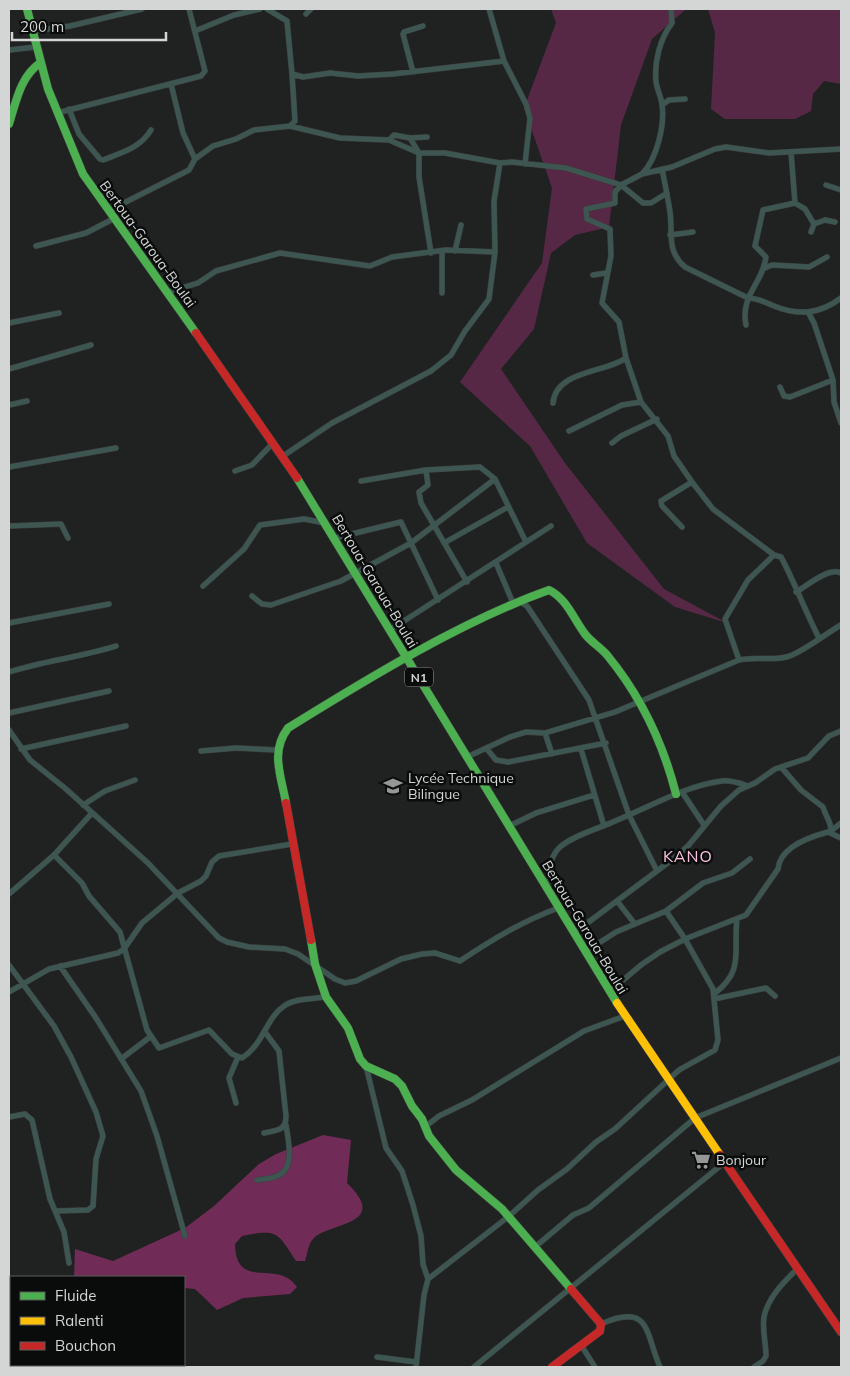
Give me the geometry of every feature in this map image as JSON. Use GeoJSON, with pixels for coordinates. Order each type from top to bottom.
{"type":"FeatureCollection","features":[{"type":"Feature","properties":{"kind":"main road","name":"Bertoua-Garoua-Boulai"},"geometry":{"type":"LineString","coordinates":[[27,9],[40,63],[56,113],[83,174],[113,220],[168,293],[273,443],[326,523],[610,992],[841,1332]]}},
{"type":"Feature","properties":{"kind":"main road"},"geometry":{"type":"LineString","coordinates":[[9,124],[24,79],[32,68],[40,63]]}},
{"type":"Feature","properties":{"kind":"main road"},"geometry":{"type":"LineString","coordinates":[[552,1367],[600,1331],[601,1324],[508,1217],[456,1170],[425,1128],[402,1086],[395,1079],[366,1066],[356,1051],[348,1028],[326,996],[315,964],[276,750],[288,728],[408,659],[516,602],[546,590],[553,591],[574,616],[586,636],[608,656],[641,702],[662,745],[679,793]]}},
{"type":"Feature","properties":{"kind":"street"},"geometry":{"type":"LineString","coordinates":[[32,31],[70,26],[142,9]]}},
{"type":"Feature","properties":{"kind":"street"},"geometry":{"type":"LineString","coordinates":[[56,113],[204,74],[189,9]]}},
{"type":"Feature","properties":{"kind":"street"},"geometry":{"type":"LineString","coordinates":[[195,31],[234,15],[260,9]]}},
{"type":"Feature","properties":{"kind":"street"},"geometry":{"type":"LineString","coordinates":[[267,9],[287,20],[295,121],[290,126]]}},
{"type":"Feature","properties":{"kind":"street"},"geometry":{"type":"LineString","coordinates":[[306,14],[311,9]]}},
{"type":"Feature","properties":{"kind":"street"},"geometry":{"type":"LineString","coordinates":[[489,9],[504,62],[526,104],[530,118],[525,164]]}},
{"type":"Feature","properties":{"kind":"street"},"geometry":{"type":"LineString","coordinates":[[671,9],[672,23],[664,34],[656,67],[656,83],[662,105],[659,137],[649,167],[642,174],[621,185],[615,192],[615,203],[586,209],[586,219],[610,229],[610,256],[602,303],[619,322],[626,358],[641,402],[657,419],[668,436],[674,456],[683,471],[713,509],[774,555],[781,557],[819,638]]}},
{"type":"Feature","properties":{"kind":"street"},"geometry":{"type":"LineString","coordinates":[[413,72],[403,34],[423,26]]}},
{"type":"Feature","properties":{"kind":"street"},"geometry":{"type":"LineString","coordinates":[[9,50],[36,47]]}},
{"type":"Feature","properties":{"kind":"street"},"geometry":{"type":"LineString","coordinates":[[292,74],[303,78],[330,73],[358,76],[504,62]]}},
{"type":"Feature","properties":{"kind":"street"},"geometry":{"type":"LineString","coordinates":[[171,84],[183,133],[195,159]]}},
{"type":"Feature","properties":{"kind":"street"},"geometry":{"type":"LineString","coordinates":[[662,105],[669,100],[685,99]]}},
{"type":"Feature","properties":{"kind":"street"},"geometry":{"type":"LineString","coordinates":[[69,109],[78,134],[94,154],[103,160],[132,149],[144,140],[151,130]]}},
{"type":"Feature","properties":{"kind":"street"},"geometry":{"type":"LineString","coordinates":[[108,212],[189,170],[195,159],[212,146],[236,140],[254,130],[290,126],[340,138],[389,140],[419,153],[445,153],[500,163],[566,168],[621,185],[643,203],[651,203],[667,193]]}},
{"type":"Feature","properties":{"kind":"street"},"geometry":{"type":"LineString","coordinates":[[389,140],[394,135],[410,138],[427,138]]}},
{"type":"Feature","properties":{"kind":"street"},"geometry":{"type":"LineString","coordinates":[[410,138],[419,153],[419,177],[431,253]]}},
{"type":"Feature","properties":{"kind":"street"},"geometry":{"type":"LineString","coordinates":[[642,174],[726,147],[769,152],[841,149]]}},
{"type":"Feature","properties":{"kind":"street"},"geometry":{"type":"LineString","coordinates":[[791,152],[795,203]]}},
{"type":"Feature","properties":{"kind":"street"},"geometry":{"type":"LineString","coordinates":[[282,456],[332,424],[444,362],[489,299],[495,252],[494,201],[500,163]]}},
{"type":"Feature","properties":{"kind":"street"},"geometry":{"type":"LineString","coordinates":[[662,169],[671,215],[670,235],[676,259],[685,266],[748,298],[757,298],[790,312],[808,312],[830,306],[841,298]]}},
{"type":"Feature","properties":{"kind":"street"},"geometry":{"type":"LineString","coordinates":[[826,186],[841,190]]}},
{"type":"Feature","properties":{"kind":"street"},"geometry":{"type":"LineString","coordinates":[[746,325],[744,314],[748,298],[764,268],[766,257],[755,246],[763,210],[795,203],[805,208],[814,224]]}},
{"type":"Feature","properties":{"kind":"street"},"geometry":{"type":"LineString","coordinates":[[36,246],[86,233],[113,220]]}},
{"type":"Feature","properties":{"kind":"street"},"geometry":{"type":"LineString","coordinates":[[811,232],[814,224],[825,220],[836,222]]}},
{"type":"Feature","properties":{"kind":"street"},"geometry":{"type":"LineString","coordinates":[[455,251],[461,225]]}},
{"type":"Feature","properties":{"kind":"street"},"geometry":{"type":"LineString","coordinates":[[670,235],[693,232]]}},
{"type":"Feature","properties":{"kind":"street"},"geometry":{"type":"LineString","coordinates":[[168,293],[198,283],[216,271],[280,253],[293,253],[370,266],[392,257],[442,251],[495,252]]}},
{"type":"Feature","properties":{"kind":"street"},"geometry":{"type":"LineString","coordinates":[[442,251],[442,293]]}},
{"type":"Feature","properties":{"kind":"street"},"geometry":{"type":"LineString","coordinates":[[764,268],[772,266],[808,267],[827,257]]}},
{"type":"Feature","properties":{"kind":"street"},"geometry":{"type":"LineString","coordinates":[[593,275],[606,273]]}},
{"type":"Feature","properties":{"kind":"street"},"geometry":{"type":"LineString","coordinates":[[808,312],[814,323],[833,380],[834,402],[841,422]]}},
{"type":"Feature","properties":{"kind":"street"},"geometry":{"type":"LineString","coordinates":[[9,323],[59,313]]}},
{"type":"Feature","properties":{"kind":"street"},"geometry":{"type":"LineString","coordinates":[[9,369],[91,345]]}},
{"type":"Feature","properties":{"kind":"street"},"geometry":{"type":"LineString","coordinates":[[553,403],[558,389],[574,377],[626,358]]}},
{"type":"Feature","properties":{"kind":"street"},"geometry":{"type":"LineString","coordinates":[[780,388],[784,396],[790,397],[833,380]]}},
{"type":"Feature","properties":{"kind":"street"},"geometry":{"type":"LineString","coordinates":[[9,405],[28,401]]}},
{"type":"Feature","properties":{"kind":"street"},"geometry":{"type":"LineString","coordinates":[[569,431],[622,405],[641,402]]}},
{"type":"Feature","properties":{"kind":"street"},"geometry":{"type":"LineString","coordinates":[[612,443],[621,436],[657,419]]}},
{"type":"Feature","properties":{"kind":"street"},"geometry":{"type":"LineString","coordinates":[[235,471],[252,465],[273,443]]}},
{"type":"Feature","properties":{"kind":"street"},"geometry":{"type":"LineString","coordinates":[[9,467],[116,448]]}},
{"type":"Feature","properties":{"kind":"street"},"geometry":{"type":"LineString","coordinates":[[361,482],[426,470],[480,467],[495,479],[526,542]]}},
{"type":"Feature","properties":{"kind":"street"},"geometry":{"type":"LineString","coordinates":[[426,470],[428,487],[419,495],[467,582]]}},
{"type":"Feature","properties":{"kind":"street"},"geometry":{"type":"LineString","coordinates":[[252,596],[262,604],[271,604],[341,581],[411,543],[495,479]]}},
{"type":"Feature","properties":{"kind":"street"},"geometry":{"type":"LineString","coordinates":[[682,527],[662,506],[661,501],[692,482]]}},
{"type":"Feature","properties":{"kind":"street"},"geometry":{"type":"LineString","coordinates":[[444,542],[508,508]]}},
{"type":"Feature","properties":{"kind":"street"},"geometry":{"type":"LineString","coordinates":[[203,586],[244,549],[260,524],[304,519],[326,523]]}},
{"type":"Feature","properties":{"kind":"street"},"geometry":{"type":"LineString","coordinates":[[335,538],[399,521],[404,524],[438,600]]}},
{"type":"Feature","properties":{"kind":"street"},"geometry":{"type":"LineString","coordinates":[[9,526],[61,524],[68,538]]}},
{"type":"Feature","properties":{"kind":"street"},"geometry":{"type":"LineString","coordinates":[[390,630],[551,526]]}},
{"type":"Feature","properties":{"kind":"street"},"geometry":{"type":"LineString","coordinates":[[739,660],[725,619],[748,580],[774,555]]}},
{"type":"Feature","properties":{"kind":"street"},"geometry":{"type":"LineString","coordinates":[[496,563],[516,602],[527,606],[534,615],[583,689],[606,744],[629,815],[657,871]]}},
{"type":"Feature","properties":{"kind":"street"},"geometry":{"type":"LineString","coordinates":[[796,592],[829,573],[838,571],[841,573]]}},
{"type":"Feature","properties":{"kind":"street"},"geometry":{"type":"LineString","coordinates":[[9,623],[109,604]]}},
{"type":"Feature","properties":{"kind":"street"},"geometry":{"type":"LineString","coordinates":[[467,758],[526,732],[545,733],[641,702],[739,660],[750,657],[766,660],[786,658],[841,625]]}},
{"type":"Feature","properties":{"kind":"street"},"geometry":{"type":"LineString","coordinates":[[9,672],[116,646]]}},
{"type":"Feature","properties":{"kind":"street"},"geometry":{"type":"LineString","coordinates":[[9,713],[109,691]]}},
{"type":"Feature","properties":{"kind":"street"},"geometry":{"type":"LineString","coordinates":[[21,749],[126,726]]}},
{"type":"Feature","properties":{"kind":"street"},"geometry":{"type":"LineString","coordinates":[[9,730],[30,760],[148,863],[219,938],[249,947],[285,949],[315,964],[334,979],[345,983],[356,981],[401,958],[435,953],[460,961],[508,929],[559,908]]}},
{"type":"Feature","properties":{"kind":"street"},"geometry":{"type":"LineString","coordinates":[[574,933],[688,846],[734,794],[780,767],[808,758],[829,736],[841,731]]}},
{"type":"Feature","properties":{"kind":"street"},"geometry":{"type":"LineString","coordinates":[[545,733],[552,754]]}},
{"type":"Feature","properties":{"kind":"street"},"geometry":{"type":"LineString","coordinates":[[486,748],[496,760],[502,762],[606,744]]}},
{"type":"Feature","properties":{"kind":"street"},"geometry":{"type":"LineString","coordinates":[[201,751],[236,748],[276,750]]}},
{"type":"Feature","properties":{"kind":"street"},"geometry":{"type":"LineString","coordinates":[[581,749],[604,826]]}},
{"type":"Feature","properties":{"kind":"street"},"geometry":{"type":"LineString","coordinates":[[780,767],[801,790],[823,807],[824,813],[831,822],[831,830],[841,823]]}},
{"type":"Feature","properties":{"kind":"street"},"geometry":{"type":"LineString","coordinates":[[83,805],[105,791],[136,780]]}},
{"type":"Feature","properties":{"kind":"street"},"geometry":{"type":"LineString","coordinates":[[546,888],[550,865],[560,847],[679,793],[723,781],[734,781],[748,786]]}},
{"type":"Feature","properties":{"kind":"street"},"geometry":{"type":"LineString","coordinates":[[679,793],[704,826]]}},
{"type":"Feature","properties":{"kind":"street"},"geometry":{"type":"LineString","coordinates":[[509,826],[536,813],[594,795]]}},
{"type":"Feature","properties":{"kind":"street"},"geometry":{"type":"LineString","coordinates":[[9,894],[54,855],[92,813]]}},
{"type":"Feature","properties":{"kind":"street"},"geometry":{"type":"LineString","coordinates":[[610,992],[641,964],[685,939],[737,919],[751,910],[778,869],[779,862],[786,852],[800,843],[828,832],[841,838]]}},
{"type":"Feature","properties":{"kind":"street"},"geometry":{"type":"LineString","coordinates":[[9,992],[39,973],[60,966],[112,956],[124,949],[142,922],[178,894],[201,881],[206,876],[212,862],[219,856],[292,844]]}},
{"type":"Feature","properties":{"kind":"street"},"geometry":{"type":"LineString","coordinates":[[54,855],[82,883],[89,896],[120,932],[124,949],[130,962],[140,1009],[150,1037],[156,1046],[162,1048],[209,1030],[238,1057],[242,1058],[250,1053],[272,1020],[284,1006],[326,996]]}},
{"type":"Feature","properties":{"kind":"street"},"geometry":{"type":"LineString","coordinates":[[585,952],[616,932],[666,911],[703,883],[732,873],[750,859]]}},
{"type":"Feature","properties":{"kind":"street"},"geometry":{"type":"LineString","coordinates":[[617,901],[635,924]]}},
{"type":"Feature","properties":{"kind":"street"},"geometry":{"type":"LineString","coordinates":[[428,1279],[508,1217],[538,1190],[568,1169],[596,1142],[615,1129],[679,1070],[715,1050],[718,1040],[714,996],[685,939],[666,911]]}},
{"type":"Feature","properties":{"kind":"street"},"geometry":{"type":"LineString","coordinates":[[714,996],[727,984],[736,966],[737,919]]}},
{"type":"Feature","properties":{"kind":"street"},"geometry":{"type":"LineString","coordinates":[[9,965],[54,1026],[71,1057],[96,1112],[103,1136],[96,1160],[93,1206],[88,1210],[56,1211]]}},
{"type":"Feature","properties":{"kind":"street"},"geometry":{"type":"LineString","coordinates":[[60,966],[141,1091],[151,1117],[185,1236]]}},
{"type":"Feature","properties":{"kind":"street"},"geometry":{"type":"LineString","coordinates":[[714,996],[766,988],[775,996]]}},
{"type":"Feature","properties":{"kind":"street"},"geometry":{"type":"LineString","coordinates":[[425,1128],[439,1116],[472,1100],[584,1031],[626,1016]]}},
{"type":"Feature","properties":{"kind":"street"},"geometry":{"type":"LineString","coordinates":[[256,1180],[278,1176],[287,1167],[290,1151],[279,1051],[265,1032]]}},
{"type":"Feature","properties":{"kind":"street"},"geometry":{"type":"LineString","coordinates":[[121,1059],[150,1037]]}},
{"type":"Feature","properties":{"kind":"street"},"geometry":{"type":"LineString","coordinates":[[236,1103],[229,1078],[238,1057]]}},
{"type":"Feature","properties":{"kind":"street"},"geometry":{"type":"LineString","coordinates":[[535,1247],[574,1215],[589,1208],[695,1118],[841,1058]]}},
{"type":"Feature","properties":{"kind":"street"},"geometry":{"type":"LineString","coordinates":[[366,1066],[386,1148],[402,1171],[413,1205],[421,1236],[423,1264],[428,1279],[424,1295],[416,1365],[377,1357]]}},
{"type":"Feature","properties":{"kind":"street"},"geometry":{"type":"LineString","coordinates":[[9,1117],[24,1114],[32,1120],[42,1170],[64,1232],[68,1263]]}},
{"type":"Feature","properties":{"kind":"street"},"geometry":{"type":"LineString","coordinates":[[264,1132],[283,1128],[286,1125]]}},
{"type":"Feature","properties":{"kind":"street"},"geometry":{"type":"LineString","coordinates":[[474,1367],[725,1162]]}},
{"type":"Feature","properties":{"kind":"street"},"geometry":{"type":"LineString","coordinates":[[754,1367],[763,1361],[766,1356],[764,1316],[770,1302],[779,1286],[798,1268]]}},
{"type":"Feature","properties":{"kind":"street"},"geometry":{"type":"LineString","coordinates":[[601,1324],[622,1316],[639,1319],[646,1326],[660,1367]]}},
{"type":"Feature","properties":{"kind":"street"},"geometry":{"type":"LineString","coordinates":[[582,1345],[595,1367]]}},
{"type":"Feature","properties":{"kind":"shaded area"},"geometry":{"type":"Polygon","coordinates":[[[551,9],[686,9],[652,39],[621,125],[609,227],[575,235],[551,253],[534,329],[501,369],[565,463],[664,589],[727,623],[675,607],[587,543],[530,446],[460,382],[542,263],[552,188],[524,108],[556,23],[551,9]]]}},
{"type":"Feature","properties":{"kind":"shaded area"},"geometry":{"type":"Polygon","coordinates":[[[708,9],[841,9],[841,84],[824,81],[813,94],[811,111],[795,119],[725,119],[711,109],[715,33],[708,9]]]}},
{"type":"Feature","properties":{"kind":"shaded area"},"geometry":{"type":"Polygon","coordinates":[[[323,1135],[351,1140],[347,1183],[358,1196],[362,1206],[361,1214],[355,1219],[313,1238],[305,1261],[296,1261],[280,1238],[270,1233],[242,1236],[235,1244],[237,1258],[242,1267],[250,1271],[279,1275],[289,1279],[297,1287],[290,1294],[243,1298],[217,1310],[195,1289],[185,1288],[185,1276],[74,1276],[75,1249],[113,1261],[185,1228],[214,1206],[259,1164],[276,1154],[323,1135]]]}},
{"type":"Feature","properties":{"kind":"shaded area"},"geometry":{"type":"Polygon","coordinates":[[[9,1340],[10,1366],[127,1366],[127,1367],[9,1367],[9,1340]]]}},
{"type":"Feature","properties":{"kind":"traffic: fast"},"geometry":{"type":"LineString","coordinates":[[27,9],[48,89],[83,174],[196,333]]}},
{"type":"Feature","properties":{"kind":"traffic: fast"},"geometry":{"type":"LineString","coordinates":[[9,124],[23,83],[40,63]]}},
{"type":"Feature","properties":{"kind":"traffic: fast"},"geometry":{"type":"LineString","coordinates":[[297,478],[617,1003]]}},
{"type":"Feature","properties":{"kind":"traffic: fast"},"geometry":{"type":"LineString","coordinates":[[286,803],[278,755],[279,746],[288,728],[382,671],[449,634],[549,590],[561,598],[585,634],[607,655],[630,686],[657,738],[676,794]]}},
{"type":"Feature","properties":{"kind":"traffic: fast"},"geometry":{"type":"LineString","coordinates":[[311,940],[315,964],[326,997],[348,1028],[360,1059],[366,1066],[395,1079],[402,1086],[412,1106],[422,1119],[429,1136],[456,1170],[502,1209],[571,1289]]}},
{"type":"Feature","properties":{"kind":"traffic: slow"},"geometry":{"type":"LineString","coordinates":[[617,1003],[720,1155]]}},
{"type":"Feature","properties":{"kind":"traffic: jam"},"geometry":{"type":"LineString","coordinates":[[196,333],[297,478]]}},
{"type":"Feature","properties":{"kind":"traffic: jam"},"geometry":{"type":"LineString","coordinates":[[286,803],[311,940]]}},
{"type":"Feature","properties":{"kind":"traffic: jam"},"geometry":{"type":"LineString","coordinates":[[720,1155],[841,1332]]}},
{"type":"Feature","properties":{"kind":"traffic: jam"},"geometry":{"type":"LineString","coordinates":[[552,1367],[600,1331],[601,1324],[571,1289]]}},
{"type":"Feature","properties":{"kind":"place","name":"Lycée Technique Bilingue"},"geometry":{"type":"Point","coordinates":[393,786]}},
{"type":"Feature","properties":{"kind":"place","name":"Bonjour"},"geometry":{"type":"Point","coordinates":[701,1160]}},
{"type":"Feature","properties":{"kind":"district","name":"KANO"},"geometry":{"type":"Point","coordinates":[688,856]}}]}
